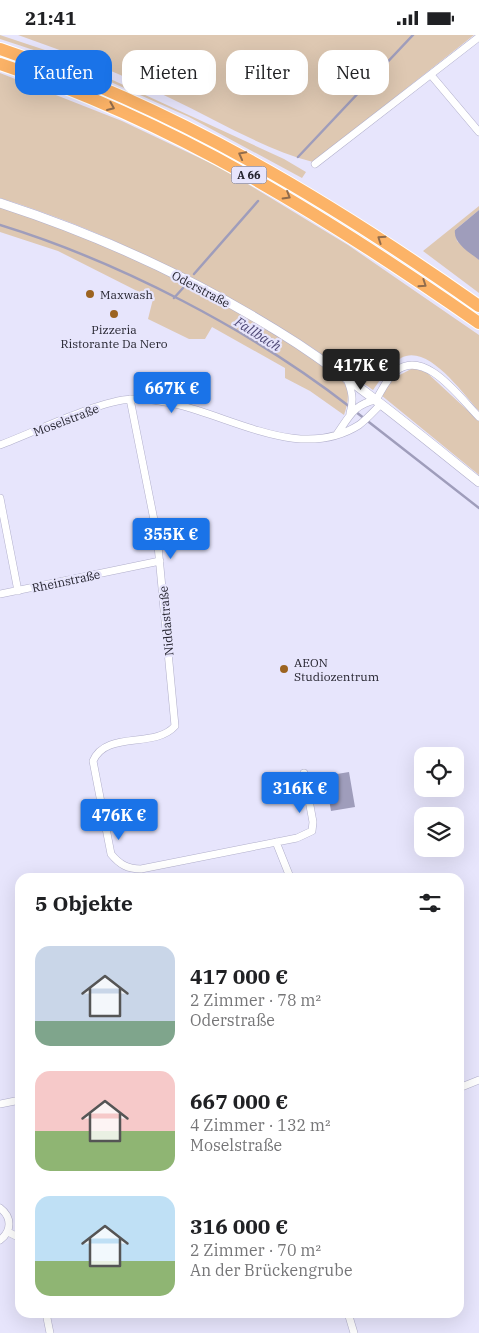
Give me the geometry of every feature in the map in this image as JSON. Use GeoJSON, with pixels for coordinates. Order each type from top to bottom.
{"type":"FeatureCollection","features":[{"type":"Feature","properties":{"kind":"highway","name":"A 66"},"geometry":{"type":"LineString","coordinates":[[0,49],[94,85],[233,150],[323,201],[479,306]]}},
{"type":"Feature","properties":{"kind":"highway","name":"A 66"},"geometry":{"type":"LineString","coordinates":[[0,64],[125,114],[262,182],[361,242],[479,323]]}},
{"type":"Feature","properties":{"kind":"street"},"geometry":{"type":"LineString","coordinates":[[315,164],[479,37]]}},
{"type":"Feature","properties":{"kind":"street"},"geometry":{"type":"LineString","coordinates":[[431,75],[479,132]]}},
{"type":"Feature","properties":{"kind":"street","name":"Oderstraße"},"geometry":{"type":"LineString","coordinates":[[0,203],[106,242],[195,284],[291,340],[347,379],[479,482]]}},
{"type":"Feature","properties":{"kind":"street","name":"Moselstraße"},"geometry":{"type":"LineString","coordinates":[[0,445],[101,406],[130,399],[158,400],[191,407],[291,439],[315,440],[337,434],[360,424],[368,417],[395,372],[407,365],[420,365],[431,369],[479,417]]}},
{"type":"Feature","properties":{"kind":"street"},"geometry":{"type":"LineString","coordinates":[[337,434],[354,406],[352,392],[347,379]]}},
{"type":"Feature","properties":{"kind":"street","name":"Niddastraße"},"geometry":{"type":"LineString","coordinates":[[130,399],[160,561],[175,726],[163,735],[108,745],[96,753],[93,761],[109,847],[117,862],[130,869],[141,869],[276,842]]}},
{"type":"Feature","properties":{"kind":"street"},"geometry":{"type":"LineString","coordinates":[[354,406],[363,402],[378,402]]}},
{"type":"Feature","properties":{"kind":"street"},"geometry":{"type":"LineString","coordinates":[[0,498],[18,591]]}},
{"type":"Feature","properties":{"kind":"street","name":"Rheinstraße"},"geometry":{"type":"LineString","coordinates":[[0,594],[160,561]]}},
{"type":"Feature","properties":{"kind":"street"},"geometry":{"type":"LineString","coordinates":[[288,873],[276,842],[297,838],[312,831],[313,822],[304,773]]}},
{"type":"Feature","properties":{"kind":"street"},"geometry":{"type":"LineString","coordinates":[[464,1086],[479,1080]]}},
{"type":"Feature","properties":{"kind":"street"},"geometry":{"type":"LineString","coordinates":[[0,1104],[15,1101]]}},
{"type":"Feature","properties":{"kind":"street"},"geometry":{"type":"LineString","coordinates":[[0,1208],[8,1218],[8,1232],[0,1240]]}},
{"type":"Feature","properties":{"kind":"street"},"geometry":{"type":"LineString","coordinates":[[8,1232],[15,1236]]}},
{"type":"Feature","properties":{"kind":"street"},"geometry":{"type":"LineString","coordinates":[[47,1318],[50,1333]]}},
{"type":"Feature","properties":{"kind":"street"},"geometry":{"type":"LineString","coordinates":[[350,1318],[354,1333]]}},
{"type":"Feature","properties":{"kind":"shaded area"},"geometry":{"type":"Polygon","coordinates":[[[0,35],[45,50],[34,50],[0,39],[0,35]]]}},
{"type":"Feature","properties":{"kind":"shaded area"},"geometry":{"type":"Polygon","coordinates":[[[18,35],[474,35],[313,162],[258,142],[164,95],[216,95],[216,50],[122,50],[122,76],[112,71],[112,50],[58,50],[18,35]]]}},
{"type":"Feature","properties":{"kind":"shaded area"},"geometry":{"type":"Polygon","coordinates":[[[0,73],[15,79],[15,95],[56,95],[122,121],[223,169],[348,245],[479,335],[479,411],[444,373],[422,358],[411,355],[401,358],[389,368],[373,390],[288,332],[209,287],[141,253],[72,223],[0,198],[0,73]]]}},
{"type":"Feature","properties":{"kind":"shaded area"},"geometry":{"type":"Polygon","coordinates":[[[112,80],[122,84],[122,87],[112,83],[112,80]]]}},
{"type":"Feature","properties":{"kind":"shaded area"},"geometry":{"type":"Polygon","coordinates":[[[140,95],[145,95],[284,159],[306,172],[302,178],[189,117],[140,95]]]}},
{"type":"Feature","properties":{"kind":"shaded area"},"geometry":{"type":"Polygon","coordinates":[[[479,206],[479,210],[455,230],[457,241],[479,260],[479,293],[423,251],[479,206]]]}},
{"type":"Feature","properties":{"kind":"shaded area"},"geometry":{"type":"Polygon","coordinates":[[[0,207],[82,236],[123,253],[203,291],[241,312],[279,335],[340,378],[346,386],[348,393],[344,415],[310,391],[285,378],[285,368],[212,327],[205,339],[189,339],[148,319],[153,299],[58,251],[0,232],[0,207]]]}},
{"type":"Feature","properties":{"kind":"shaded area"},"geometry":{"type":"Polygon","coordinates":[[[413,368],[423,369],[479,421],[479,475],[381,395],[394,378],[413,368]]]}},
{"type":"Feature","properties":{"kind":"water"},"geometry":{"type":"Polygon","coordinates":[[[479,210],[479,260],[459,243],[456,239],[455,230],[479,210]]]}},
{"type":"Feature","properties":{"kind":"water"},"geometry":{"type":"Polygon","coordinates":[[[349,772],[355,807],[331,811],[325,776],[349,772]]]}},
{"type":"Feature","properties":{"kind":"waterway"},"geometry":{"type":"LineString","coordinates":[[298,157],[413,35]]}},
{"type":"Feature","properties":{"kind":"waterway"},"geometry":{"type":"LineString","coordinates":[[194,274],[258,201]]}},
{"type":"Feature","properties":{"kind":"waterway","name":"Fallbach"},"geometry":{"type":"LineString","coordinates":[[0,225],[91,258],[183,301],[270,351],[350,407]]}},
{"type":"Feature","properties":{"kind":"waterway"},"geometry":{"type":"LineString","coordinates":[[174,298],[183,288]]}},
{"type":"Feature","properties":{"kind":"waterway","name":"Fallbach"},"geometry":{"type":"LineString","coordinates":[[356,412],[479,508]]}},
{"type":"Feature","properties":{"kind":"place","name":"Maxwash"},"geometry":{"type":"Point","coordinates":[90,294]}},
{"type":"Feature","properties":{"kind":"place","name":"Pizzeria Ristorante Da Nero"},"geometry":{"type":"Point","coordinates":[114,314]}},
{"type":"Feature","properties":{"kind":"place","name":"AEON Studiozentrum"},"geometry":{"type":"Point","coordinates":[284,669]}}]}
